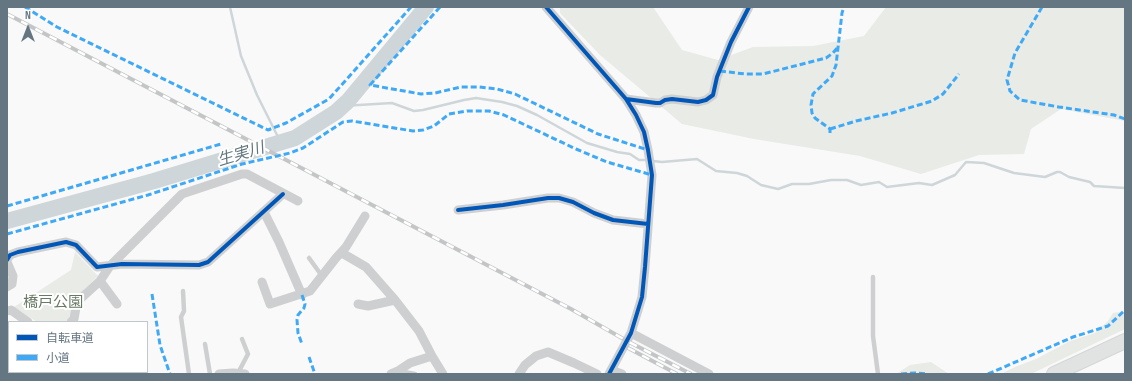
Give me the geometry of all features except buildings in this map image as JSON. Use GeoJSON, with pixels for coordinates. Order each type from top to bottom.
{"type":"FeatureCollection","features":[{"type":"Feature","properties":{"kind":"main road"},"geometry":{"type":"LineString","coordinates":[[1054,374],[1125,341]]}},
{"type":"Feature","properties":{"kind":"street"},"geometry":{"type":"LineString","coordinates":[[546,7],[626,99],[644,132],[648,150],[652,175],[642,297],[631,332],[610,372],[622,374]]}},
{"type":"Feature","properties":{"kind":"street"},"geometry":{"type":"LineString","coordinates":[[626,99],[656,103],[672,99],[698,102],[706,100],[713,95],[716,77],[744,14],[749,7]]}},
{"type":"Feature","properties":{"kind":"street"},"geometry":{"type":"LineString","coordinates":[[74,321],[77,302],[100,281],[110,266],[182,194],[242,174],[247,174],[298,201]]}},
{"type":"Feature","properties":{"kind":"street"},"geometry":{"type":"LineString","coordinates":[[7,286],[12,284],[13,276],[7,261],[10,255],[66,242],[76,245],[97,267],[122,264],[203,264],[208,262],[283,194]]}},
{"type":"Feature","properties":{"kind":"street"},"geometry":{"type":"LineString","coordinates":[[458,210],[548,198],[559,198],[573,202],[614,220],[648,224]]}},
{"type":"Feature","properties":{"kind":"street"},"geometry":{"type":"LineString","coordinates":[[264,212],[302,295]]}},
{"type":"Feature","properties":{"kind":"street"},"geometry":{"type":"LineString","coordinates":[[262,282],[270,304],[302,295],[310,291],[336,258],[342,253],[365,216]]}},
{"type":"Feature","properties":{"kind":"street"},"geometry":{"type":"LineString","coordinates":[[342,253],[366,267],[395,300],[419,331],[443,374]]}},
{"type":"Feature","properties":{"kind":"street"},"geometry":{"type":"LineString","coordinates":[[100,281],[118,304]]}},
{"type":"Feature","properties":{"kind":"street"},"geometry":{"type":"LineString","coordinates":[[358,304],[368,306],[395,300]]}},
{"type":"Feature","properties":{"kind":"street"},"geometry":{"type":"LineString","coordinates":[[7,311],[12,310],[27,321]]}},
{"type":"Feature","properties":{"kind":"street"},"geometry":{"type":"LineString","coordinates":[[631,332],[709,374]]}},
{"type":"Feature","properties":{"kind":"street"},"geometry":{"type":"LineString","coordinates":[[519,374],[525,365],[536,356],[548,352],[597,374]]}},
{"type":"Feature","properties":{"kind":"street"},"geometry":{"type":"LineString","coordinates":[[395,373],[410,363],[432,356]]}},
{"type":"Feature","properties":{"kind":"street"},"geometry":{"type":"LineString","coordinates":[[219,374],[237,373]]}},
{"type":"Feature","properties":{"kind":"lane"},"geometry":{"type":"LineString","coordinates":[[309,258],[322,276]]}},
{"type":"Feature","properties":{"kind":"lane"},"geometry":{"type":"LineString","coordinates":[[873,277],[873,336],[878,374]]}},
{"type":"Feature","properties":{"kind":"lane"},"geometry":{"type":"LineString","coordinates":[[183,291],[184,311],[181,317],[189,374]]}},
{"type":"Feature","properties":{"kind":"lane"},"geometry":{"type":"LineString","coordinates":[[237,373],[248,354],[242,339]]}},
{"type":"Feature","properties":{"kind":"lane"},"geometry":{"type":"LineString","coordinates":[[205,344],[210,374]]}},
{"type":"Feature","properties":{"kind":"lane"},"geometry":{"type":"LineString","coordinates":[[395,373],[415,374]]}},
{"type":"Feature","properties":{"kind":"green space"},"geometry":{"type":"Polygon","coordinates":[[[560,7],[653,7],[682,50],[718,60],[753,47],[813,46],[864,36],[886,7],[1125,7],[1125,121],[1061,109],[1031,129],[1024,154],[979,155],[921,174],[860,156],[754,139],[682,124],[600,55],[560,13],[560,7]]]}},
{"type":"Feature","properties":{"kind":"green space","name":"橋戸公園"},"geometry":{"type":"Polygon","coordinates":[[[75,252],[98,276],[73,301],[71,316],[66,321],[35,321],[14,307],[71,270],[75,252]]]}},
{"type":"Feature","properties":{"kind":"green space"},"geometry":{"type":"Polygon","coordinates":[[[1119,312],[1125,315],[1125,329],[1031,374],[1001,374],[1036,359],[1070,341],[1095,333],[1108,321],[1113,313],[1119,312]]]}},
{"type":"Feature","properties":{"kind":"green space"},"geometry":{"type":"Polygon","coordinates":[[[931,362],[949,374],[896,374],[910,365],[931,362]]]}},
{"type":"Feature","properties":{"kind":"waterway"},"geometry":{"type":"LineString","coordinates":[[230,7],[241,56],[257,95],[282,143]]}},
{"type":"Feature","properties":{"kind":"waterway","name":"生実川"},"geometry":{"type":"LineString","coordinates":[[7,221],[154,181],[295,138],[336,112],[348,101],[426,7]]}},
{"type":"Feature","properties":{"kind":"waterway"},"geometry":{"type":"LineString","coordinates":[[342,106],[392,103],[414,111],[476,98],[502,102],[517,106],[537,115],[587,143],[617,152],[630,154],[639,160],[648,160]]}},
{"type":"Feature","properties":{"kind":"waterway"},"geometry":{"type":"LineString","coordinates":[[653,161],[662,162],[697,159],[716,171],[737,173],[747,176],[761,185],[778,189],[792,184],[809,184],[831,180],[847,180],[861,185],[879,182],[887,187],[919,183],[932,185],[955,175],[966,162],[984,163],[1014,173],[1045,177],[1060,172],[1069,177],[1090,182],[1094,186],[1125,188]]}},
{"type":"Feature","properties":{"kind":"railway"},"geometry":{"type":"LineString","coordinates":[[7,14],[571,309],[627,341],[691,374]]}},
{"type":"Feature","properties":{"kind":"railway"},"geometry":{"type":"LineString","coordinates":[[628,348],[677,374]]}},
{"type":"Feature","properties":{"kind":"marked path"},"geometry":{"type":"LineString","coordinates":[[25,7],[57,27],[268,130],[286,123],[329,99],[411,7]]}},
{"type":"Feature","properties":{"kind":"marked path"},"geometry":{"type":"LineString","coordinates":[[440,7],[370,85],[421,94],[435,93],[461,87],[497,89],[515,94],[598,134],[648,150]]}},
{"type":"Feature","properties":{"kind":"marked path"},"geometry":{"type":"LineString","coordinates":[[830,133],[830,129],[815,118],[812,113],[811,105],[813,94],[832,76],[836,65],[844,7]]}},
{"type":"Feature","properties":{"kind":"marked path"},"geometry":{"type":"LineString","coordinates":[[1042,7],[1015,53],[1007,80],[1010,91],[1020,100],[1114,115],[1125,119]]}},
{"type":"Feature","properties":{"kind":"marked path"},"geometry":{"type":"LineString","coordinates":[[720,71],[745,74],[763,74],[826,58],[838,47]]}},
{"type":"Feature","properties":{"kind":"marked path"},"geometry":{"type":"LineString","coordinates":[[830,129],[932,101],[943,94],[959,74]]}},
{"type":"Feature","properties":{"kind":"marked path"},"geometry":{"type":"LineString","coordinates":[[7,234],[148,195],[242,164],[290,153],[303,148],[343,122],[352,121],[413,131],[423,130],[434,126],[449,114],[467,111],[489,111],[504,115],[607,162],[652,175]]}},
{"type":"Feature","properties":{"kind":"marked path"},"geometry":{"type":"LineString","coordinates":[[7,206],[221,144]]}},
{"type":"Feature","properties":{"kind":"marked path"},"geometry":{"type":"LineString","coordinates":[[152,294],[160,345],[170,374]]}},
{"type":"Feature","properties":{"kind":"marked path"},"geometry":{"type":"LineString","coordinates":[[302,295],[305,304],[304,308],[298,315],[297,320],[298,333],[302,344]]}},
{"type":"Feature","properties":{"kind":"marked path"},"geometry":{"type":"LineString","coordinates":[[988,374],[1073,337],[1108,326],[1125,310]]}},
{"type":"Feature","properties":{"kind":"marked path"},"geometry":{"type":"LineString","coordinates":[[309,357],[315,374]]}},
{"type":"Feature","properties":{"kind":"marked path"},"geometry":{"type":"LineString","coordinates":[[901,374],[927,374]]}},
{"type":"Feature","properties":{"kind":"cycle path"},"geometry":{"type":"LineString","coordinates":[[546,7],[626,99],[644,132],[648,150],[652,175],[642,297],[631,333],[609,374]]}},
{"type":"Feature","properties":{"kind":"cycle path"},"geometry":{"type":"LineString","coordinates":[[626,99],[656,103],[672,99],[698,102],[706,100],[713,95],[717,77],[731,42],[749,7]]}},
{"type":"Feature","properties":{"kind":"cycle path"},"geometry":{"type":"LineString","coordinates":[[7,260],[10,255],[18,252],[66,242],[76,245],[97,267],[122,264],[199,265],[208,262],[283,194]]}},
{"type":"Feature","properties":{"kind":"cycle path"},"geometry":{"type":"LineString","coordinates":[[458,210],[548,198],[559,198],[573,202],[594,213],[613,220],[648,224]]}}]}
